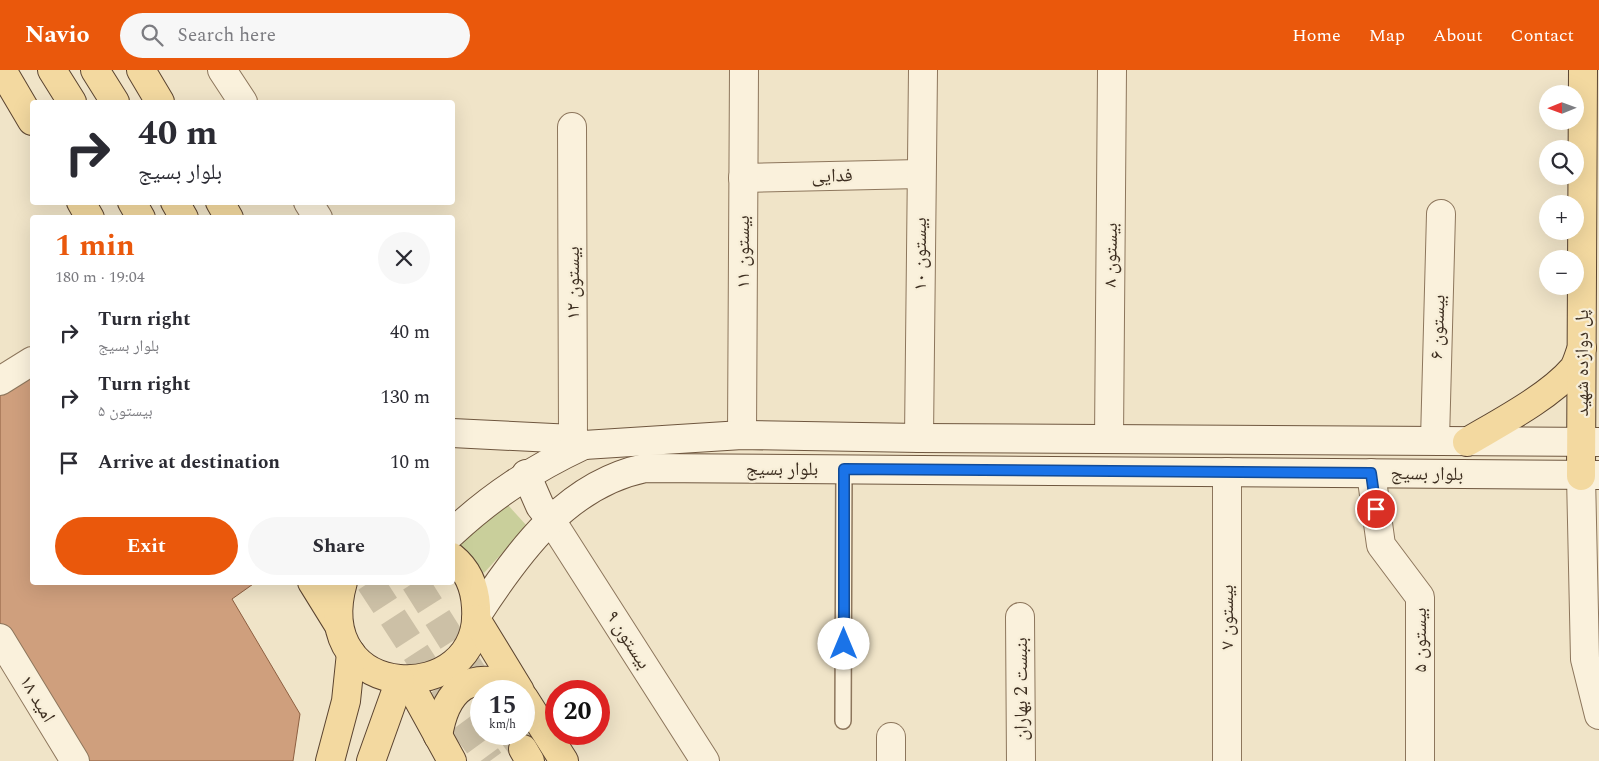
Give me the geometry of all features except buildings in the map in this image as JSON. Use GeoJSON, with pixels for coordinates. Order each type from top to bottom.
{"type":"FeatureCollection","features":[{"type":"Feature","properties":{"kind":"main road"},"geometry":{"type":"LineString","coordinates":[[2,70],[30,118]]}},
{"type":"Feature","properties":{"kind":"main road"},"geometry":{"type":"LineString","coordinates":[[52,70],[71,100]]}},
{"type":"Feature","properties":{"kind":"main road"},"geometry":{"type":"LineString","coordinates":[[95,70],[114,100]]}},
{"type":"Feature","properties":{"kind":"main road"},"geometry":{"type":"LineString","coordinates":[[141,70],[159,100]]}},
{"type":"Feature","properties":{"kind":"main road","name":"پل دوازده شهید"},"geometry":{"type":"LineString","coordinates":[[1583,70],[1590,319],[1582,348],[1590,442],[1590,475]]}},
{"type":"Feature","properties":{"kind":"main road"},"geometry":{"type":"LineString","coordinates":[[1467,442],[1550,389],[1573,368],[1582,348]]}},
{"type":"Feature","properties":{"kind":"main road"},"geometry":{"type":"LineString","coordinates":[[314,585],[338,624],[343,639],[351,653],[362,664],[376,674],[404,680],[428,677],[447,668],[462,654],[473,635],[476,617],[475,594],[468,575],[455,560]]}},
{"type":"Feature","properties":{"kind":"main road"},"geometry":{"type":"LineString","coordinates":[[338,624],[337,602],[342,585]]}},
{"type":"Feature","properties":{"kind":"main road"},"geometry":{"type":"LineString","coordinates":[[476,617],[513,680]]}},
{"type":"Feature","properties":{"kind":"main road"},"geometry":{"type":"LineString","coordinates":[[330,761],[346,701],[351,653]]}},
{"type":"Feature","properties":{"kind":"main road"},"geometry":{"type":"LineString","coordinates":[[404,680],[452,761]]}},
{"type":"Feature","properties":{"kind":"main road"},"geometry":{"type":"LineString","coordinates":[[371,761],[404,680]]}},
{"type":"Feature","properties":{"kind":"main road"},"geometry":{"type":"LineString","coordinates":[[438,736],[443,710],[452,695],[461,687],[470,683]]}},
{"type":"Feature","properties":{"kind":"main road"},"geometry":{"type":"LineString","coordinates":[[535,716],[564,761]]}},
{"type":"Feature","properties":{"kind":"street"},"geometry":{"type":"LineString","coordinates":[[222,70],[243,100]]}},
{"type":"Feature","properties":{"kind":"street","name":"بیستون ۱۱"},"geometry":{"type":"LineString","coordinates":[[742,434],[744,70]]}},
{"type":"Feature","properties":{"kind":"street","name":"بیستون ۱۰"},"geometry":{"type":"LineString","coordinates":[[919,438],[922,70]]}},
{"type":"Feature","properties":{"kind":"street","name":"بیستون ۸"},"geometry":{"type":"LineString","coordinates":[[1109,439],[1112,70]]}},
{"type":"Feature","properties":{"kind":"street","name":"بیستون ۱۲"},"geometry":{"type":"LineString","coordinates":[[572,127],[579,442]]}},
{"type":"Feature","properties":{"kind":"street","name":"فدایی"},"geometry":{"type":"LineString","coordinates":[[743,178],[920,174]]}},
{"type":"Feature","properties":{"kind":"street","name":"بیستون ۶"},"geometry":{"type":"LineString","coordinates":[[1435,440],[1441,214]]}},
{"type":"Feature","properties":{"kind":"street"},"geometry":{"type":"LineString","coordinates":[[0,381],[30,363]]}},
{"type":"Feature","properties":{"kind":"street","name":"بلوار بسیج"},"geometry":{"type":"LineString","coordinates":[[455,433],[579,442],[742,434],[919,438],[1590,442]]}},
{"type":"Feature","properties":{"kind":"street"},"geometry":{"type":"LineString","coordinates":[[455,530],[479,509],[526,474],[579,442]]}},
{"type":"Feature","properties":{"kind":"street","name":"بلوار بسیج"},"geometry":{"type":"LineString","coordinates":[[476,617],[522,549],[551,520],[600,484],[628,471],[645,468],[1590,475]]}},
{"type":"Feature","properties":{"kind":"street","name":"بیستون ۷"},"geometry":{"type":"LineString","coordinates":[[1227,472],[1227,761]]}},
{"type":"Feature","properties":{"kind":"street","name":"بیستون ۵"},"geometry":{"type":"LineString","coordinates":[[1371,473],[1380,545],[1420,597],[1420,761]]}},
{"type":"Feature","properties":{"kind":"street","name":"بیستون ۹"},"geometry":{"type":"LineString","coordinates":[[526,474],[540,506],[551,520],[705,761]]}},
{"type":"Feature","properties":{"kind":"street"},"geometry":{"type":"LineString","coordinates":[[1590,475],[1585,659],[1599,715]]}},
{"type":"Feature","properties":{"kind":"street","name":"بنبست 2 بهاران"},"geometry":{"type":"LineString","coordinates":[[1020,617],[1021,761]]}},
{"type":"Feature","properties":{"kind":"street","name":"امید ۱۸"},"geometry":{"type":"LineString","coordinates":[[0,638],[75,761]]}},
{"type":"Feature","properties":{"kind":"lane"},"geometry":{"type":"LineString","coordinates":[[843,721],[844,469]]}},
{"type":"Feature","properties":{"kind":"green space"},"geometry":{"type":"Polygon","coordinates":[[[507,504],[527,526],[484,573],[460,544],[507,504]]]}},
{"type":"Feature","properties":{"kind":"tunnel"},"geometry":{"type":"LineString","coordinates":[[372,585],[459,719],[490,761]]}},
{"type":"Feature","properties":{"kind":"tunnel"},"geometry":{"type":"LineString","coordinates":[[417,585],[477,680]]}},
{"type":"Feature","properties":{"kind":"tunnel"},"geometry":{"type":"LineString","coordinates":[[520,745],[523,749]]}},
{"type":"Feature","properties":{"kind":"route"},"geometry":{"type":"LineString","coordinates":[[844,644],[844,469],[1371,473],[1376,509]]}}]}
